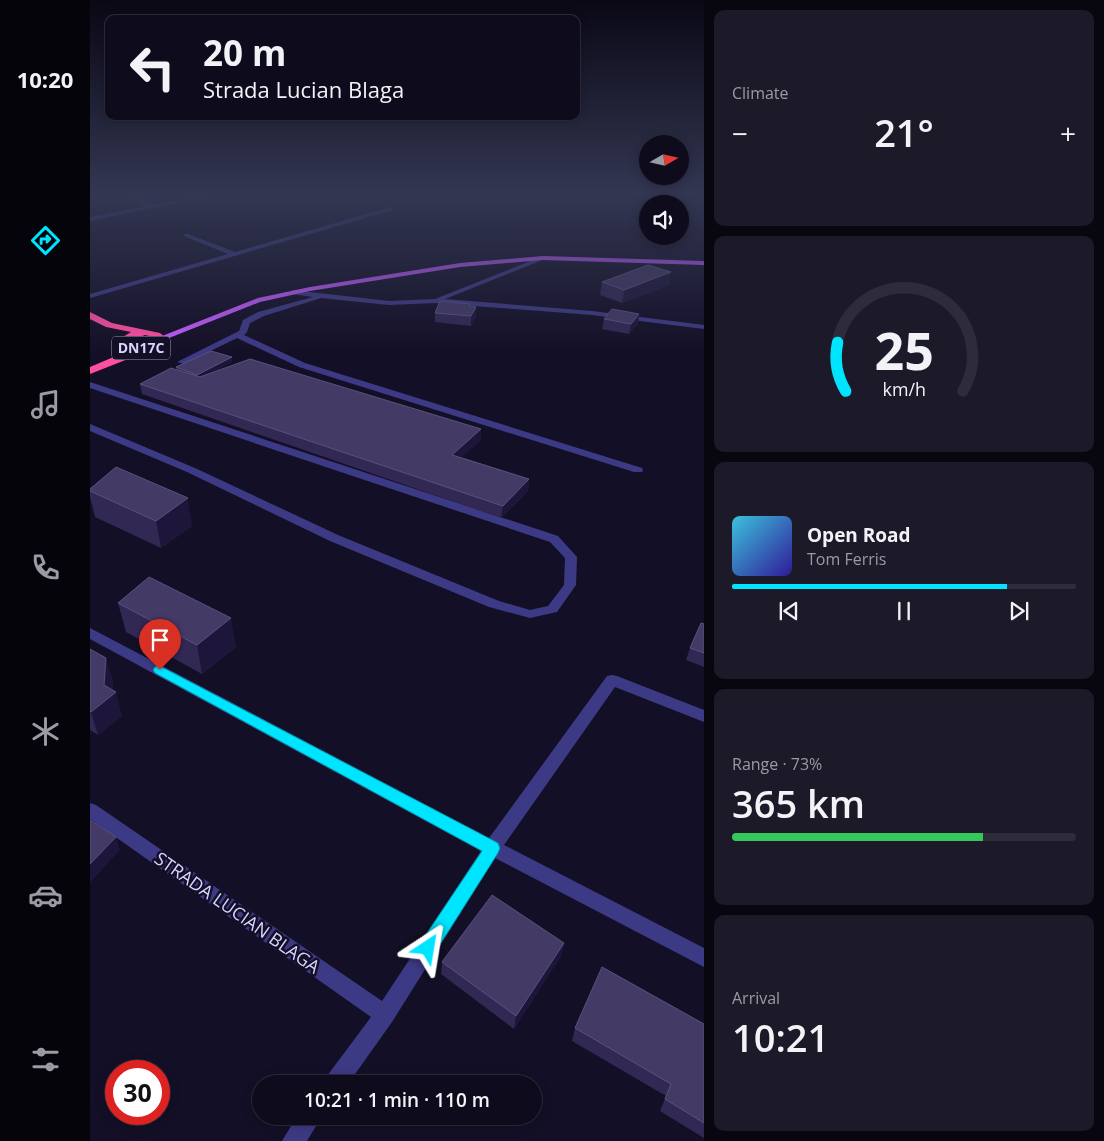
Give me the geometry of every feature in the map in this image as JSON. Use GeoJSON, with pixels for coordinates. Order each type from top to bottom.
{"type":"FeatureCollection","features":[{"type":"Feature","properties":{"kind":"highway"},"geometry":{"type":"LineString","coordinates":[[90,315],[109,325],[152,335]]}},
{"type":"Feature","properties":{"kind":"highway"},"geometry":{"type":"LineString","coordinates":[[109,325],[125,343]]}},
{"type":"Feature","properties":{"kind":"highway","name":"DN17C"},"geometry":{"type":"LineString","coordinates":[[91,370],[160,341],[152,335],[132,335],[105,364]]}},
{"type":"Feature","properties":{"kind":"highway","name":"DN17C"},"geometry":{"type":"LineString","coordinates":[[125,343],[142,348]]}},
{"type":"Feature","properties":{"kind":"main road","name":"DN17C"},"geometry":{"type":"LineString","coordinates":[[152,335],[184,328],[258,300],[295,292],[460,265],[543,258],[704,263]]}},
{"type":"Feature","properties":{"kind":"street"},"geometry":{"type":"LineString","coordinates":[[217,247],[234,254]]}},
{"type":"Feature","properties":{"kind":"street"},"geometry":{"type":"LineString","coordinates":[[90,296],[258,247]]}},
{"type":"Feature","properties":{"kind":"street"},"geometry":{"type":"LineString","coordinates":[[434,301],[543,258]]}},
{"type":"Feature","properties":{"kind":"street"},"geometry":{"type":"LineString","coordinates":[[295,292],[389,303],[434,301],[592,313],[704,327]]}},
{"type":"Feature","properties":{"kind":"street"},"geometry":{"type":"LineString","coordinates":[[181,362],[243,332],[246,322],[261,314],[323,296]]}},
{"type":"Feature","properties":{"kind":"street"},"geometry":{"type":"LineString","coordinates":[[238,335],[302,365],[638,470]]}},
{"type":"Feature","properties":{"kind":"street"},"geometry":{"type":"LineString","coordinates":[[90,385],[554,539],[571,557],[570,585],[552,609],[530,614],[494,604],[334,538],[191,470],[90,427]]}},
{"type":"Feature","properties":{"kind":"street"},"geometry":{"type":"LineString","coordinates":[[90,633],[492,848],[704,958]]}},
{"type":"Feature","properties":{"kind":"street"},"geometry":{"type":"LineString","coordinates":[[342,1075],[385,1015],[492,848],[612,680],[704,716]]}},
{"type":"Feature","properties":{"kind":"street","name":"STRADA LUCIAN BLAGA"},"geometry":{"type":"LineString","coordinates":[[90,810],[385,1015]]}},
{"type":"Feature","properties":{"kind":"street"},"geometry":{"type":"LineString","coordinates":[[293,1141],[305,1125]]}},
{"type":"Feature","properties":{"kind":"building"},"geometry":{"type":"Polygon","coordinates":[[[648,265],[671,272],[624,290],[602,282],[648,265]]]}},
{"type":"Feature","properties":{"kind":"building"},"geometry":{"type":"Polygon","coordinates":[[[440,301],[470,304],[469,306],[476,307],[471,316],[435,313],[440,301]]]}},
{"type":"Feature","properties":{"kind":"building"},"geometry":{"type":"Polygon","coordinates":[[[612,309],[639,314],[631,324],[604,319],[612,309]]]}},
{"type":"Feature","properties":{"kind":"building"},"geometry":{"type":"Polygon","coordinates":[[[211,351],[232,357],[197,375],[176,367],[211,351]]]}},
{"type":"Feature","properties":{"kind":"building"},"geometry":{"type":"Polygon","coordinates":[[[250,359],[481,429],[452,455],[529,479],[503,506],[140,384],[171,368],[200,377],[250,359]]]}},
{"type":"Feature","properties":{"kind":"building"},"geometry":{"type":"Polygon","coordinates":[[[116,467],[188,498],[156,521],[90,491],[116,467]]]}},
{"type":"Feature","properties":{"kind":"building"},"geometry":{"type":"Polygon","coordinates":[[[149,577],[231,618],[197,645],[118,603],[149,577]]]}},
{"type":"Feature","properties":{"kind":"building"},"geometry":{"type":"Polygon","coordinates":[[[701,623],[704,624],[704,653],[690,648],[701,623]]]}},
{"type":"Feature","properties":{"kind":"building"},"geometry":{"type":"Polygon","coordinates":[[[90,649],[106,658],[104,685],[116,692],[91,712],[90,711],[90,649]]]}},
{"type":"Feature","properties":{"kind":"building"},"geometry":{"type":"Polygon","coordinates":[[[90,820],[116,837],[90,864],[90,820]]]}},
{"type":"Feature","properties":{"kind":"building"},"geometry":{"type":"Polygon","coordinates":[[[492,895],[564,943],[516,1016],[442,962],[492,895]]]}},
{"type":"Feature","properties":{"kind":"building"},"geometry":{"type":"Polygon","coordinates":[[[602,967],[704,1024],[704,1123],[665,1099],[671,1084],[575,1028],[602,967]]]}},
{"type":"Feature","properties":{"kind":"route"},"geometry":{"type":"LineString","coordinates":[[160,670],[492,848],[428,948]]}}]}
